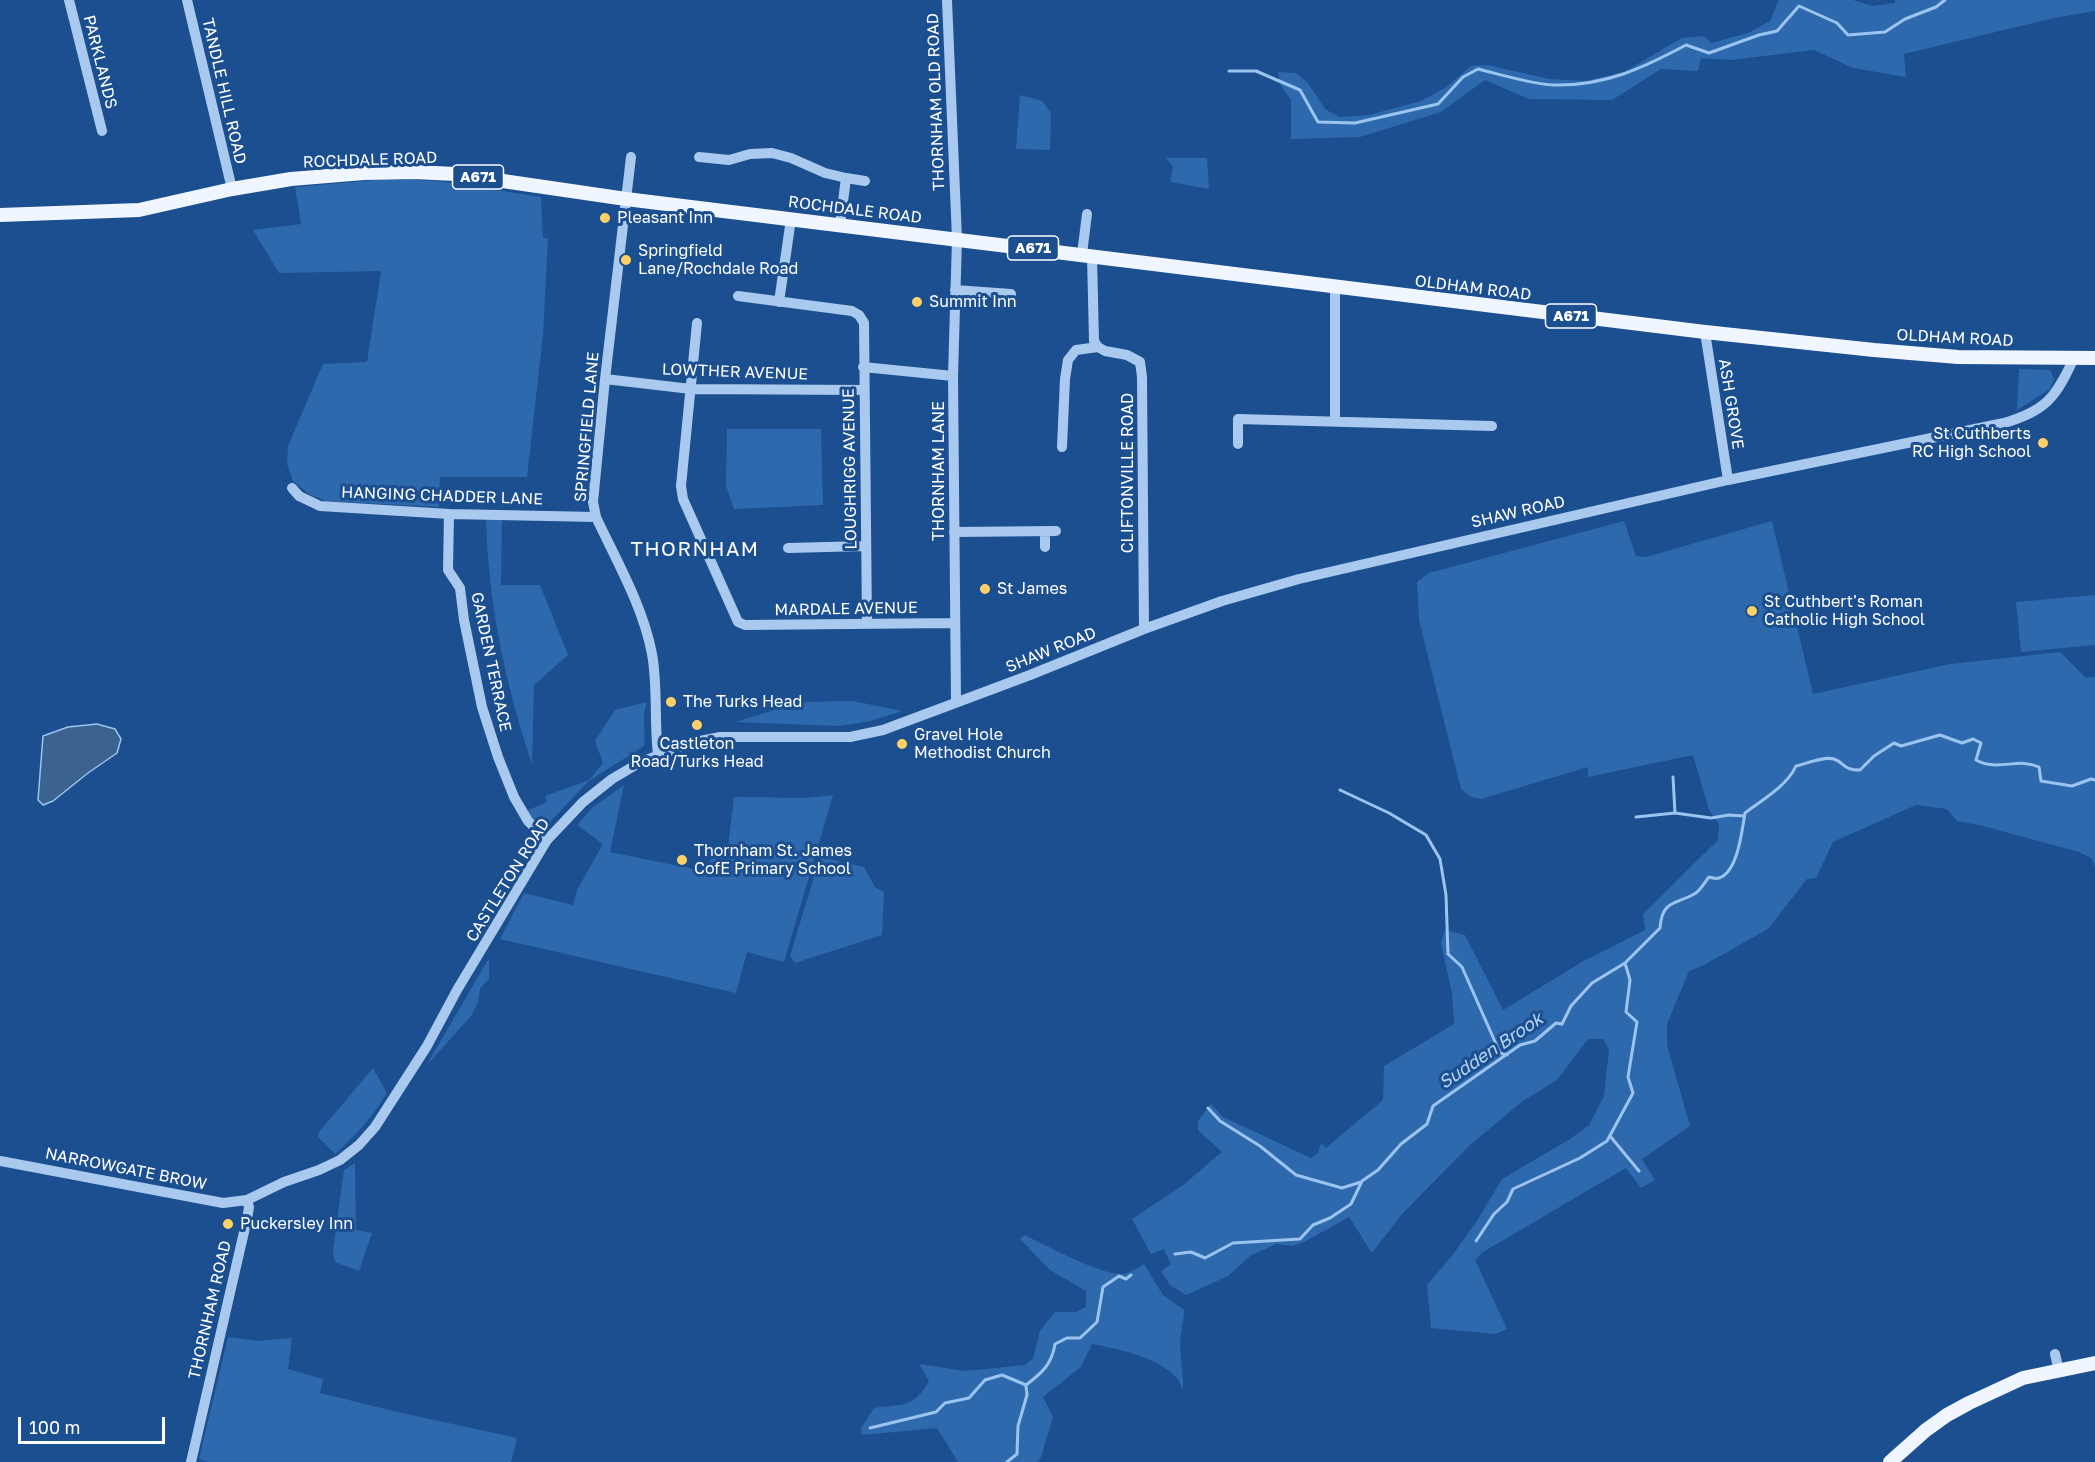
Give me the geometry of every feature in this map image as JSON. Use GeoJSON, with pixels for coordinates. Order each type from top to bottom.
{"type":"FeatureCollection","features":[{"type":"Feature","properties":{"kind":"main road","name":"ROCHDALE ROAD"},"geometry":{"type":"LineString","coordinates":[[0,215],[139,210],[232,189],[291,179],[364,173],[414,172],[455,174],[626,199],[957,239]]}},
{"type":"Feature","properties":{"kind":"main road","name":"OLDHAM ROAD"},"geometry":{"type":"LineString","coordinates":[[957,239],[1705,332],[1875,350],[1958,357],[2095,358]]}},
{"type":"Feature","properties":{"kind":"main road"},"geometry":{"type":"LineString","coordinates":[[1890,1462],[1926,1430],[1969,1403],[2023,1377],[2095,1363]]}},
{"type":"Feature","properties":{"kind":"street","name":"PARKLANDS"},"geometry":{"type":"LineString","coordinates":[[69,0],[102,131]]}},
{"type":"Feature","properties":{"kind":"street","name":"TANDLE HILL ROAD"},"geometry":{"type":"LineString","coordinates":[[187,0],[232,189]]}},
{"type":"Feature","properties":{"kind":"street","name":"THORNHAM OLD ROAD"},"geometry":{"type":"LineString","coordinates":[[947,0],[957,239]]}},
{"type":"Feature","properties":{"kind":"street"},"geometry":{"type":"LineString","coordinates":[[699,157],[729,160],[750,154],[772,153],[791,158],[825,173],[865,181]]}},
{"type":"Feature","properties":{"kind":"street","name":"SPRINGFIELD LANE"},"geometry":{"type":"LineString","coordinates":[[631,157],[593,502],[596,517],[639,610],[651,651],[656,680],[655,727],[658,755]]}},
{"type":"Feature","properties":{"kind":"street"},"geometry":{"type":"LineString","coordinates":[[840,225],[846,178]]}},
{"type":"Feature","properties":{"kind":"street"},"geometry":{"type":"LineString","coordinates":[[1062,447],[1068,360],[1076,350],[1098,347],[1094,341],[1087,255],[1087,214]]}},
{"type":"Feature","properties":{"kind":"street"},"geometry":{"type":"LineString","coordinates":[[738,296],[779,302],[791,219]]}},
{"type":"Feature","properties":{"kind":"street","name":"THORNHAM LANE"},"geometry":{"type":"LineString","coordinates":[[956,702],[953,376],[957,239]]}},
{"type":"Feature","properties":{"kind":"street"},"geometry":{"type":"LineString","coordinates":[[1335,287],[1335,421]]}},
{"type":"Feature","properties":{"kind":"street"},"geometry":{"type":"LineString","coordinates":[[955,290],[1011,294]]}},
{"type":"Feature","properties":{"kind":"street","name":"LOUGHRIGG AVENUE"},"geometry":{"type":"LineString","coordinates":[[779,302],[852,311],[859,315],[864,323],[867,624]]}},
{"type":"Feature","properties":{"kind":"street"},"geometry":{"type":"LineString","coordinates":[[691,388],[697,323]]}},
{"type":"Feature","properties":{"kind":"street","name":"ASH GROVE"},"geometry":{"type":"LineString","coordinates":[[1705,332],[1728,480]]}},
{"type":"Feature","properties":{"kind":"street","name":"CLIFTONVILLE ROAD"},"geometry":{"type":"LineString","coordinates":[[1098,347],[1105,351],[1127,355],[1140,362],[1144,629]]}},
{"type":"Feature","properties":{"kind":"street","name":"SHAW ROAD"},"geometry":{"type":"LineString","coordinates":[[956,702],[1222,601],[1299,579],[1728,480],[2004,423],[2039,410],[2049,401],[2063,382],[2074,358]]}},
{"type":"Feature","properties":{"kind":"street"},"geometry":{"type":"LineString","coordinates":[[864,367],[953,376]]}},
{"type":"Feature","properties":{"kind":"street","name":"LOWTHER AVENUE"},"geometry":{"type":"LineString","coordinates":[[605,379],[691,388],[864,390]]}},
{"type":"Feature","properties":{"kind":"street","name":"MARDALE AVENUE"},"geometry":{"type":"LineString","coordinates":[[691,388],[681,486],[683,499],[738,622],[745,625],[955,623]]}},
{"type":"Feature","properties":{"kind":"street"},"geometry":{"type":"LineString","coordinates":[[1238,444],[1238,419],[1491,426]]}},
{"type":"Feature","properties":{"kind":"street","name":"HANGING CHADDER LANE"},"geometry":{"type":"LineString","coordinates":[[292,488],[299,496],[320,506],[449,514],[596,517]]}},
{"type":"Feature","properties":{"kind":"street","name":"GARDEN TERRACE"},"geometry":{"type":"LineString","coordinates":[[449,514],[448,570],[460,588],[464,620],[482,707],[514,797],[528,821],[547,840]]}},
{"type":"Feature","properties":{"kind":"street"},"geometry":{"type":"LineString","coordinates":[[954,532],[1051,531],[1045,547]]}},
{"type":"Feature","properties":{"kind":"street"},"geometry":{"type":"LineString","coordinates":[[788,548],[866,546]]}},
{"type":"Feature","properties":{"kind":"street","name":"CASTLETON ROAD"},"geometry":{"type":"LineString","coordinates":[[246,1200],[340,1160],[359,1145],[375,1127],[427,1046],[457,990],[547,840],[583,802],[612,779],[639,763],[690,743],[731,736],[850,737],[892,727],[956,702]]}},
{"type":"Feature","properties":{"kind":"street","name":"NARROWGATE BROW"},"geometry":{"type":"LineString","coordinates":[[0,1161],[223,1203],[246,1200]]}},
{"type":"Feature","properties":{"kind":"street","name":"THORNHAM ROAD"},"geometry":{"type":"LineString","coordinates":[[191,1462],[247,1219],[249,1207],[246,1200]]}},
{"type":"Feature","properties":{"kind":"street"},"geometry":{"type":"LineString","coordinates":[[2055,1354],[2059,1371]]}},
{"type":"Feature","properties":{"kind":"shaded area"},"geometry":{"type":"Polygon","coordinates":[[[1779,0],[1853,0],[1872,6],[1895,3],[1895,0],[2095,0],[2095,11],[2054,18],[1904,54],[1906,77],[1853,68],[1814,50],[1731,60],[1701,58],[1698,71],[1661,69],[1612,100],[1529,99],[1485,80],[1441,112],[1360,137],[1291,139],[1291,100],[1280,84],[1278,72],[1296,73],[1308,83],[1325,109],[1339,117],[1369,115],[1421,101],[1445,88],[1471,66],[1487,65],[1550,79],[1585,81],[1624,72],[1682,38],[1704,36],[1711,43],[1748,33],[1770,21],[1779,0]]]}},
{"type":"Feature","properties":{"kind":"shaded area"},"geometry":{"type":"Polygon","coordinates":[[[1020,95],[1042,101],[1051,113],[1050,150],[1016,149],[1020,95]]]}},
{"type":"Feature","properties":{"kind":"shaded area"},"geometry":{"type":"Polygon","coordinates":[[[1166,158],[1207,158],[1209,189],[1170,182],[1173,166],[1166,158]]]}},
{"type":"Feature","properties":{"kind":"shaded area"},"geometry":{"type":"Polygon","coordinates":[[[389,179],[438,181],[541,197],[543,238],[548,238],[543,335],[527,477],[440,477],[439,507],[326,501],[309,494],[293,481],[287,464],[288,446],[323,364],[367,362],[381,271],[279,273],[253,230],[301,224],[295,187],[389,179]]]}},
{"type":"Feature","properties":{"kind":"shaded area"},"geometry":{"type":"Polygon","coordinates":[[[2019,369],[2050,370],[2054,379],[2050,389],[2017,410],[2019,369]]]}},
{"type":"Feature","properties":{"kind":"shaded area"},"geometry":{"type":"Polygon","coordinates":[[[727,429],[821,429],[823,505],[734,509],[726,486],[727,429]]]}},
{"type":"Feature","properties":{"kind":"shaded area"},"geometry":{"type":"Polygon","coordinates":[[[486,517],[502,517],[501,585],[540,585],[568,655],[534,685],[532,764],[506,673],[494,612],[486,517]]]}},
{"type":"Feature","properties":{"kind":"shaded area"},"geometry":{"type":"Polygon","coordinates":[[[1624,521],[1636,556],[1646,557],[1772,521],[1813,694],[1950,664],[2060,652],[2086,678],[2095,677],[2095,866],[2091,858],[2079,852],[1957,821],[1947,809],[1916,805],[1833,842],[1816,878],[1807,879],[1768,929],[1689,971],[1667,1024],[1667,1045],[1690,1126],[1642,1159],[1655,1180],[1641,1188],[1626,1168],[1483,1252],[1475,1260],[1507,1329],[1496,1334],[1431,1328],[1427,1285],[1476,1222],[1502,1179],[1570,1139],[1589,1125],[1604,1096],[1609,1049],[1603,1039],[1588,1039],[1557,1080],[1523,1101],[1471,1144],[1402,1214],[1372,1253],[1349,1217],[1306,1241],[1293,1246],[1276,1244],[1250,1256],[1228,1276],[1186,1295],[1170,1285],[1161,1271],[1171,1264],[1164,1249],[1151,1254],[1132,1219],[1182,1186],[1222,1152],[1198,1130],[1198,1121],[1211,1104],[1223,1117],[1311,1158],[1318,1153],[1321,1143],[1326,1148],[1383,1100],[1384,1066],[1454,1024],[1452,993],[1441,943],[1445,930],[1465,935],[1503,1010],[1582,962],[1645,930],[1643,914],[1718,840],[1719,824],[1709,810],[1693,755],[1588,777],[1588,767],[1481,799],[1471,797],[1461,789],[1419,620],[1417,582],[1429,573],[1624,521]]]}},
{"type":"Feature","properties":{"kind":"shaded area"},"geometry":{"type":"Polygon","coordinates":[[[2095,595],[2095,645],[2021,652],[2016,602],[2095,595]]]}},
{"type":"Feature","properties":{"kind":"shaded area"},"geometry":{"type":"Polygon","coordinates":[[[853,701],[902,711],[870,721],[839,726],[735,722],[800,702],[853,701]]]}},
{"type":"Feature","properties":{"kind":"shaded area"},"geometry":{"type":"Polygon","coordinates":[[[647,702],[644,713],[644,746],[589,781],[544,828],[536,825],[524,812],[547,802],[545,796],[589,780],[603,763],[595,741],[615,710],[647,702]]]}},
{"type":"Feature","properties":{"kind":"shaded area"},"geometry":{"type":"Polygon","coordinates":[[[97,724],[115,729],[121,739],[117,753],[53,801],[43,805],[38,800],[43,736],[68,727],[97,724]]]}},
{"type":"Feature","properties":{"kind":"shaded area"},"geometry":{"type":"Polygon","coordinates":[[[624,785],[610,852],[708,872],[714,845],[728,847],[734,797],[807,798],[833,795],[784,962],[747,952],[736,993],[500,939],[524,893],[573,905],[577,890],[603,844],[577,825],[592,808],[624,785]]]}},
{"type":"Feature","properties":{"kind":"shaded area"},"geometry":{"type":"Polygon","coordinates":[[[820,857],[864,867],[875,887],[884,892],[882,935],[795,963],[790,956],[820,857]]]}},
{"type":"Feature","properties":{"kind":"shaded area"},"geometry":{"type":"Polygon","coordinates":[[[489,958],[489,978],[480,989],[478,1002],[472,1015],[426,1066],[489,958]]]}},
{"type":"Feature","properties":{"kind":"shaded area"},"geometry":{"type":"Polygon","coordinates":[[[373,1068],[387,1093],[364,1125],[335,1154],[318,1137],[319,1132],[373,1068]]]}},
{"type":"Feature","properties":{"kind":"shaded area"},"geometry":{"type":"Polygon","coordinates":[[[355,1163],[356,1230],[372,1233],[359,1271],[335,1262],[333,1251],[344,1170],[355,1163]]]}},
{"type":"Feature","properties":{"kind":"shaded area"},"geometry":{"type":"Polygon","coordinates":[[[1024,1235],[1088,1265],[1113,1273],[1123,1274],[1144,1264],[1163,1295],[1184,1310],[1180,1341],[1183,1389],[1176,1377],[1159,1364],[1137,1355],[1092,1344],[1081,1367],[1043,1397],[1053,1417],[1041,1457],[1037,1462],[958,1462],[937,1428],[862,1435],[861,1428],[874,1408],[906,1404],[923,1390],[929,1381],[919,1364],[965,1371],[1025,1365],[1033,1358],[1040,1331],[1055,1312],[1076,1312],[1086,1307],[1086,1291],[1050,1270],[1020,1239],[1024,1235]]]}},
{"type":"Feature","properties":{"kind":"shaded area"},"geometry":{"type":"Polygon","coordinates":[[[228,1337],[258,1341],[292,1338],[288,1369],[323,1379],[320,1393],[517,1438],[511,1462],[208,1462],[199,1459],[228,1337]]]}},
{"type":"Feature","properties":{"kind":"waterway"},"geometry":{"type":"LineString","coordinates":[[1229,71],[1256,71],[1300,90],[1318,122],[1355,123],[1438,104],[1463,77],[1478,69],[1547,85],[1573,85],[1623,74],[1686,45],[1709,53],[1777,31],[1799,6],[1837,23],[1848,35],[1885,32],[1905,19],[1936,7],[1945,0]]}},
{"type":"Feature","properties":{"kind":"waterway","name":"Sudden Brook"},"geometry":{"type":"LineString","coordinates":[[1175,1254],[1191,1252],[1205,1258],[1233,1243],[1300,1239],[1313,1225],[1330,1218],[1351,1204],[1362,1181],[1378,1170],[1401,1144],[1427,1124],[1433,1106],[1520,1045],[1535,1041],[1556,1023],[1562,1024],[1571,1006],[1592,983],[1625,963],[1660,928],[1661,919],[1667,907],[1696,893],[1709,877],[1718,878],[1725,874],[1731,868],[1738,850],[1745,813],[1787,780],[1796,766],[1830,758],[1850,769],[1860,770],[1874,756],[1894,743],[1901,746],[1940,735],[1962,743],[1973,739],[1981,743],[1976,760],[1984,763],[1992,765],[2023,763],[2039,767],[2041,781],[2072,786],[2091,779],[2095,780]]}},
{"type":"Feature","properties":{"kind":"waterway"},"geometry":{"type":"LineString","coordinates":[[1673,777],[1675,813]]}},
{"type":"Feature","properties":{"kind":"waterway"},"geometry":{"type":"LineString","coordinates":[[1340,790],[1389,813],[1426,835],[1440,859],[1446,895],[1448,954],[1462,967],[1500,1053],[1507,1055]]}},
{"type":"Feature","properties":{"kind":"waterway"},"geometry":{"type":"LineString","coordinates":[[1636,817],[1675,813],[1711,818],[1729,815],[1744,816]]}},
{"type":"Feature","properties":{"kind":"waterway"},"geometry":{"type":"LineString","coordinates":[[1476,1241],[1494,1214],[1507,1202],[1513,1189],[1580,1158],[1607,1141],[1633,1093],[1628,1077],[1637,1022],[1626,1012],[1630,980],[1625,963]]}},
{"type":"Feature","properties":{"kind":"waterway"},"geometry":{"type":"LineString","coordinates":[[1208,1108],[1220,1121],[1260,1146],[1296,1175],[1342,1188],[1361,1182]]}},
{"type":"Feature","properties":{"kind":"waterway"},"geometry":{"type":"LineString","coordinates":[[1610,1136],[1639,1171]]}},
{"type":"Feature","properties":{"kind":"waterway"},"geometry":{"type":"LineString","coordinates":[[870,1428],[936,1412],[945,1403],[969,1398],[985,1380],[1002,1375],[1026,1385],[1045,1368],[1055,1344],[1067,1338],[1080,1338],[1097,1322],[1103,1287],[1119,1276],[1126,1279],[1131,1275]]}},
{"type":"Feature","properties":{"kind":"waterway"},"geometry":{"type":"LineString","coordinates":[[1007,1462],[1017,1454],[1018,1426],[1027,1395],[1026,1386]]}},
{"type":"Feature","properties":{"kind":"place","name":"Pleasant Inn"},"geometry":{"type":"Point","coordinates":[605,218]}},
{"type":"Feature","properties":{"kind":"place","name":"Springfield Lane/Rochdale Road"},"geometry":{"type":"Point","coordinates":[626,260]}},
{"type":"Feature","properties":{"kind":"place","name":"Summit Inn"},"geometry":{"type":"Point","coordinates":[917,302]}},
{"type":"Feature","properties":{"kind":"place","name":"St Cuthberts RC High School"},"geometry":{"type":"Point","coordinates":[2043,443]}},
{"type":"Feature","properties":{"kind":"place","name":"St James"},"geometry":{"type":"Point","coordinates":[985,589]}},
{"type":"Feature","properties":{"kind":"place","name":"St Cuthbert's Roman Catholic High School"},"geometry":{"type":"Point","coordinates":[1752,611]}},
{"type":"Feature","properties":{"kind":"place","name":"The Turks Head"},"geometry":{"type":"Point","coordinates":[671,702]}},
{"type":"Feature","properties":{"kind":"place","name":"Castleton Road/Turks Head"},"geometry":{"type":"Point","coordinates":[697,725]}},
{"type":"Feature","properties":{"kind":"place","name":"Gravel Hole Methodist Church"},"geometry":{"type":"Point","coordinates":[902,744]}},
{"type":"Feature","properties":{"kind":"place","name":"Thornham St. James CofE Primary School"},"geometry":{"type":"Point","coordinates":[682,860]}},
{"type":"Feature","properties":{"kind":"place","name":"Puckersley Inn"},"geometry":{"type":"Point","coordinates":[228,1224]}},
{"type":"Feature","properties":{"kind":"district","name":"THORNHAM"},"geometry":{"type":"Point","coordinates":[695,550]}}]}
